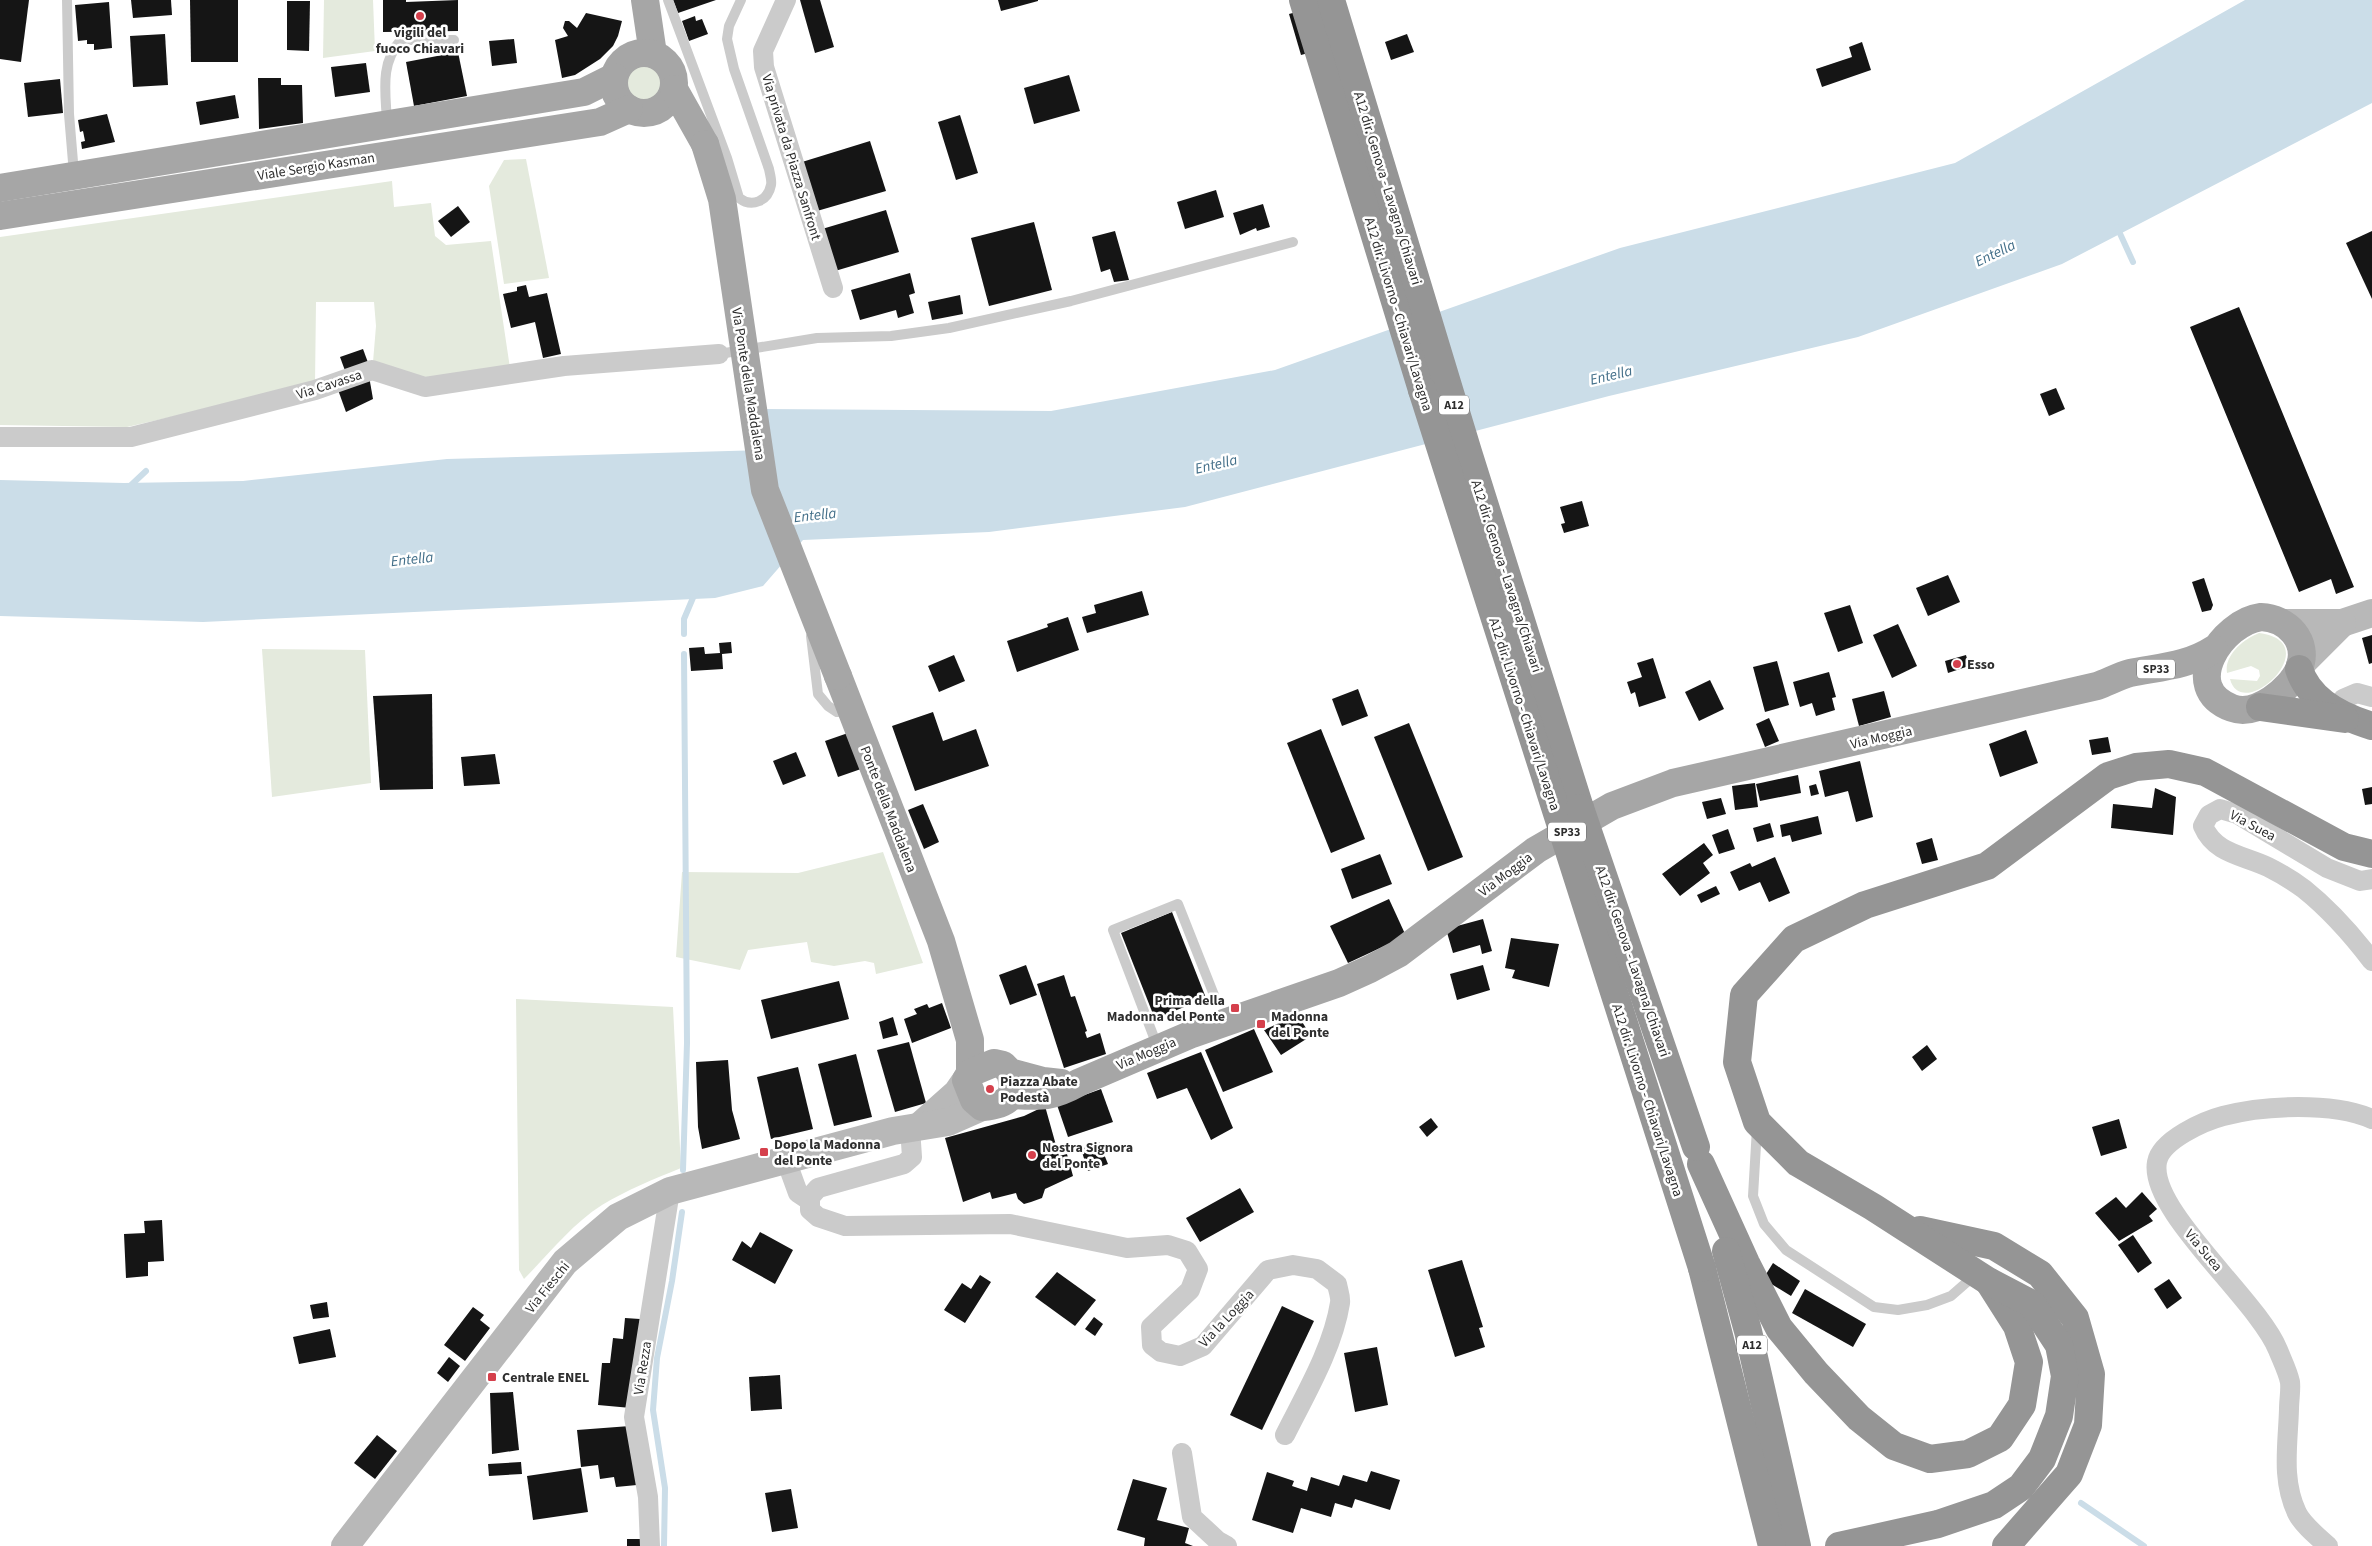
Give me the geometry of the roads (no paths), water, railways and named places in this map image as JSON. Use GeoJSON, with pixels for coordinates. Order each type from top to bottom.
{"type":"FeatureCollection","features":[{"type":"Feature","properties":{"kind":"highway","name":"A12 dir. Livorno - Chiavari/Lavagna"},"geometry":{"type":"LineString","coordinates":[[1303,0],[1422,390],[1702,1268],[1772,1546]]}},
{"type":"Feature","properties":{"kind":"highway","name":"A12 dir. Genova - Lavagna/Chiavari"},"geometry":{"type":"LineString","coordinates":[[1332,0],[1468,452],[1578,799],[1699,1155]]}},
{"type":"Feature","properties":{"kind":"highway"},"geometry":{"type":"LineString","coordinates":[[2299,667],[2309,688],[2326,705],[2353,719]]}},
{"type":"Feature","properties":{"kind":"highway"},"geometry":{"type":"LineString","coordinates":[[2260,707],[2274,707],[2332,719],[2353,719]]}},
{"type":"Feature","properties":{"kind":"highway"},"geometry":{"type":"LineString","coordinates":[[1840,1546],[1938,1524],[1994,1505],[2021,1487],[2042,1459],[2060,1416],[2065,1376],[2059,1345],[2032,1304],[1982,1278],[1902,1225],[1798,1163],[1757,1122],[1737,1062],[1744,995],[1794,938],[1865,905],[1987,866],[2108,776],[2156,764],[2186,767],[2205,772],[2344,847],[2372,854]]}},
{"type":"Feature","properties":{"kind":"highway"},"geometry":{"type":"LineString","coordinates":[[1699,1155],[1746,1263],[1778,1328],[1816,1373],[1853,1411],[1894,1446],[1930,1458],[1968,1454],[2000,1438],[2022,1405],[2029,1362],[2017,1326],[1982,1278]]}},
{"type":"Feature","properties":{"kind":"highway","name":"A12"},"geometry":{"type":"LineString","coordinates":[[1699,1155],[1748,1331],[1798,1546]]}},
{"type":"Feature","properties":{"kind":"highway"},"geometry":{"type":"LineString","coordinates":[[1902,1225],[1994,1246],[2040,1274],[2075,1318],[2091,1374],[2088,1424],[2069,1474],[2006,1546]]}},
{"type":"Feature","properties":{"kind":"highway"},"geometry":{"type":"LineString","coordinates":[[1718,1328],[1735,1442],[1756,1546]]}},
{"type":"Feature","properties":{"kind":"main road"},"geometry":{"type":"LineString","coordinates":[[645,0],[653,54]]}},
{"type":"Feature","properties":{"kind":"main road"},"geometry":{"type":"LineString","coordinates":[[0,188],[584,92],[614,77],[624,59],[638,53],[653,54],[668,64],[674,80],[674,89],[664,106],[656,111],[637,112],[628,109],[616,95],[614,77]]}},
{"type":"Feature","properties":{"kind":"main road","name":"Via Ponte della Maddalena"},"geometry":{"type":"LineString","coordinates":[[674,89],[705,144],[722,199],[765,490],[838,676]]}},
{"type":"Feature","properties":{"kind":"main road","name":"Viale Sergio Kasman"},"geometry":{"type":"LineString","coordinates":[[0,216],[600,122],[628,109]]}},
{"type":"Feature","properties":{"kind":"main road","name":"Via Moggia"},"geometry":{"type":"LineString","coordinates":[[968,1077],[994,1063],[1009,1078],[1045,1097],[1064,1091],[1080,1082],[1158,1048],[1339,983],[1398,954],[1536,850],[1612,806],[1673,783],[2097,686],[2127,674],[2192,662],[2214,649],[2249,619],[2267,617],[2284,623]]}},
{"type":"Feature","properties":{"kind":"main road"},"geometry":{"type":"LineString","coordinates":[[2284,623],[2293,631],[2300,642],[2299,667]]}},
{"type":"Feature","properties":{"kind":"main road"},"geometry":{"type":"LineString","coordinates":[[2214,649],[2206,670],[2208,682],[2214,694]]}},
{"type":"Feature","properties":{"kind":"main road","name":"Via Moggia"},"geometry":{"type":"LineString","coordinates":[[2097,686],[2127,686],[2185,680],[2214,694],[2223,704],[2236,709],[2249,710],[2260,707],[2292,680],[2299,667]]}},
{"type":"Feature","properties":{"kind":"main road","name":"Ponte della Maddalena"},"geometry":{"type":"LineString","coordinates":[[838,676],[941,941],[984,1035],[1009,1078]]}},
{"type":"Feature","properties":{"kind":"main road","name":"Ponte della Maddalena"},"geometry":{"type":"LineString","coordinates":[[941,941],[970,1040],[968,1077]]}},
{"type":"Feature","properties":{"kind":"main road"},"geometry":{"type":"LineString","coordinates":[[968,1077],[974,1100],[982,1107]]}},
{"type":"Feature","properties":{"kind":"main road","name":"SP33"},"geometry":{"type":"LineString","coordinates":[[982,1107],[998,1105],[1009,1100],[1009,1078]]}},
{"type":"Feature","properties":{"kind":"street","name":"Via privata da Piazza Sanfront"},"geometry":{"type":"LineString","coordinates":[[786,0],[763,51],[764,67],[833,288]]}},
{"type":"Feature","properties":{"kind":"street","name":"Via Cavassa"},"geometry":{"type":"LineString","coordinates":[[0,437],[131,437],[315,390],[372,370],[425,387],[564,366],[719,354]]}},
{"type":"Feature","properties":{"kind":"street","name":"Via Moggia"},"geometry":{"type":"LineString","coordinates":[[2284,623],[2342,622],[2372,613]]}},
{"type":"Feature","properties":{"kind":"street","name":"Via Moggia"},"geometry":{"type":"LineString","coordinates":[[2299,667],[2342,622]]}},
{"type":"Feature","properties":{"kind":"street"},"geometry":{"type":"LineString","coordinates":[[2353,719],[2344,699],[2356,693],[2372,697]]}},
{"type":"Feature","properties":{"kind":"street","name":"Via Suea"},"geometry":{"type":"LineString","coordinates":[[2372,879],[2360,881],[2327,868],[2237,814],[2220,809],[2209,815],[2203,826],[2208,837],[2224,851],[2268,867],[2304,889],[2354,938],[2372,961]]}},
{"type":"Feature","properties":{"kind":"street","name":"Via Moggia"},"geometry":{"type":"LineString","coordinates":[[908,1129],[957,1093],[968,1077]]}},
{"type":"Feature","properties":{"kind":"street","name":"SP33"},"geometry":{"type":"LineString","coordinates":[[908,1129],[948,1122],[982,1107]]}},
{"type":"Feature","properties":{"kind":"street","name":"Via Suea"},"geometry":{"type":"LineString","coordinates":[[2328,1546],[2298,1514],[2285,1476],[2290,1382],[2277,1347],[2242,1295],[2180,1222],[2158,1182],[2157,1161],[2171,1142],[2204,1121],[2242,1111],[2317,1107],[2356,1112],[2372,1119]]}},
{"type":"Feature","properties":{"kind":"street"},"geometry":{"type":"LineString","coordinates":[[810,1201],[810,1197],[818,1188],[904,1164],[912,1156],[908,1129]]}},
{"type":"Feature","properties":{"kind":"street","name":"Via Fieschi"},"geometry":{"type":"LineString","coordinates":[[345,1546],[565,1262],[618,1218],[670,1191],[908,1129]]}},
{"type":"Feature","properties":{"kind":"street","name":"Via la Loggia"},"geometry":{"type":"LineString","coordinates":[[786,1160],[798,1193],[810,1201],[810,1210],[818,1217],[845,1226],[1010,1224],[1127,1248],[1168,1245],[1187,1251],[1198,1269],[1190,1290],[1151,1327],[1152,1345],[1161,1352],[1180,1356],[1203,1346],[1268,1270],[1293,1265],[1317,1269],[1337,1284],[1340,1301],[1334,1326],[1315,1375],[1285,1434]]}},
{"type":"Feature","properties":{"kind":"street","name":"Via Rezza"},"geometry":{"type":"LineString","coordinates":[[650,1546],[648,1497],[634,1417],[670,1191]]}},
{"type":"Feature","properties":{"kind":"street"},"geometry":{"type":"LineString","coordinates":[[1182,1453],[1192,1518],[1218,1541],[1227,1546]]}},
{"type":"Feature","properties":{"kind":"lane"},"geometry":{"type":"LineString","coordinates":[[66,0],[69,114],[74,176]]}},
{"type":"Feature","properties":{"kind":"lane"},"geometry":{"type":"LineString","coordinates":[[668,0],[740,198],[745,202],[755,204],[766,198],[771,185],[769,169],[734,69],[727,39],[730,26],[741,0]]}},
{"type":"Feature","properties":{"kind":"lane"},"geometry":{"type":"LineString","coordinates":[[387,124],[385,71],[393,48],[401,40],[454,40]]}},
{"type":"Feature","properties":{"kind":"lane"},"geometry":{"type":"LineString","coordinates":[[719,354],[817,338],[891,336],[950,328],[1071,302],[1293,242]]}},
{"type":"Feature","properties":{"kind":"lane"},"geometry":{"type":"LineString","coordinates":[[811,630],[818,694],[828,706],[837,712],[851,710]]}},
{"type":"Feature","properties":{"kind":"lane"},"geometry":{"type":"LineString","coordinates":[[1158,1048],[1113,930],[1178,904],[1214,995]]}},
{"type":"Feature","properties":{"kind":"lane"},"geometry":{"type":"LineString","coordinates":[[1757,1122],[1754,1196],[1764,1224],[1786,1250],[1874,1307],[1898,1310],[1927,1305],[1952,1296],[1982,1278]]}},
{"type":"Feature","properties":{"kind":"water","name":"Entella"},"geometry":{"type":"Polygon","coordinates":[[[2245,0],[2372,0],[2372,103],[2062,264],[1858,337],[1609,396],[1185,507],[989,532],[803,540],[763,586],[715,598],[203,622],[0,616],[0,480],[124,483],[243,481],[447,459],[766,450],[764,409],[1051,411],[1275,370],[1620,248],[1955,163],[2245,0]]]}},
{"type":"Feature","properties":{"kind":"waterway"},"geometry":{"type":"LineString","coordinates":[[2117,227],[2133,262]]}},
{"type":"Feature","properties":{"kind":"waterway"},"geometry":{"type":"LineString","coordinates":[[129,487],[146,471]]}},
{"type":"Feature","properties":{"kind":"waterway"},"geometry":{"type":"LineString","coordinates":[[684,634],[684,619],[695,593]]}},
{"type":"Feature","properties":{"kind":"waterway"},"geometry":{"type":"LineString","coordinates":[[683,1170],[687,1043],[684,654]]}},
{"type":"Feature","properties":{"kind":"waterway"},"geometry":{"type":"LineString","coordinates":[[664,1546],[665,1488],[653,1410],[657,1358],[672,1281],[682,1212]]}},
{"type":"Feature","properties":{"kind":"waterway"},"geometry":{"type":"LineString","coordinates":[[2081,1503],[2144,1546]]}},
{"type":"Feature","properties":{"kind":"place","name":"vigili del fuoco Chiavari"},"geometry":{"type":"Point","coordinates":[420,16]}},
{"type":"Feature","properties":{"kind":"place","name":"Esso"},"geometry":{"type":"Point","coordinates":[1957,664]}},
{"type":"Feature","properties":{"kind":"place","name":"Prima della Madonna del Ponte"},"geometry":{"type":"Point","coordinates":[1235,1008]}},
{"type":"Feature","properties":{"kind":"place","name":"Madonna del Ponte"},"geometry":{"type":"Point","coordinates":[1261,1024]}},
{"type":"Feature","properties":{"kind":"place","name":"Piazza Abate Podestà"},"geometry":{"type":"Point","coordinates":[990,1089]}},
{"type":"Feature","properties":{"kind":"place","name":"Dopo la Madonna del Ponte"},"geometry":{"type":"Point","coordinates":[764,1152]}},
{"type":"Feature","properties":{"kind":"place","name":"Nostra Signora del Ponte"},"geometry":{"type":"Point","coordinates":[1032,1155]}},
{"type":"Feature","properties":{"kind":"place","name":"Centrale ENEL"},"geometry":{"type":"Point","coordinates":[492,1377]}}]}
